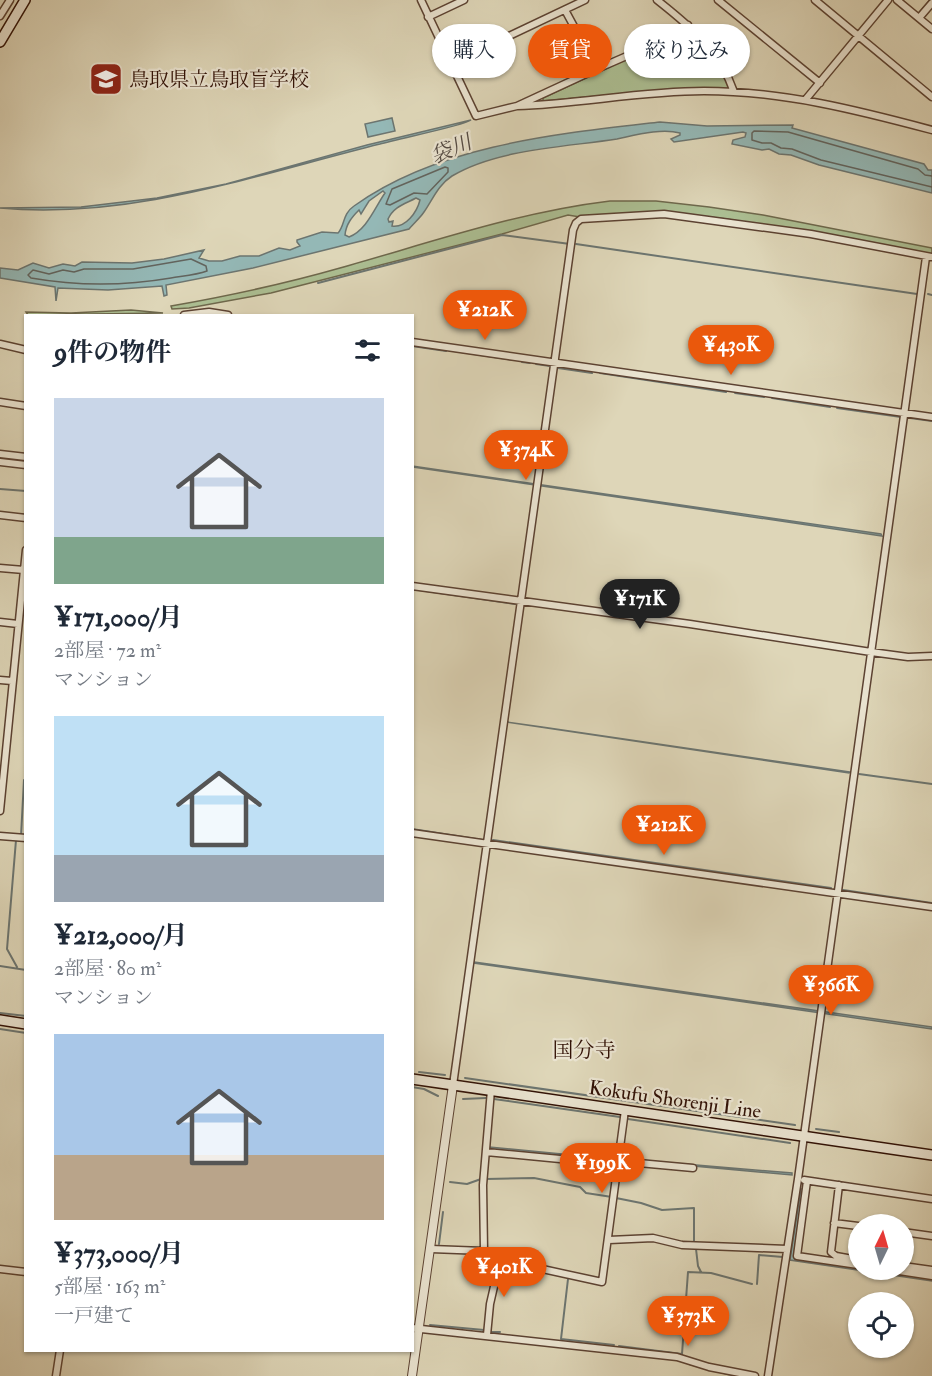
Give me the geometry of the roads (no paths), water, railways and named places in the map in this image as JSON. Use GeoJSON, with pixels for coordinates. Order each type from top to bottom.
{"type":"FeatureCollection","features":[{"type":"Feature","properties":{"kind":"main road"},"geometry":{"type":"LineString","coordinates":[[0,42],[25,0]]}},
{"type":"Feature","properties":{"kind":"main road"},"geometry":{"type":"LineString","coordinates":[[0,1020],[24,1024]]}},
{"type":"Feature","properties":{"kind":"main road","name":"Kokufu Shorenji Line"},"geometry":{"type":"LineString","coordinates":[[414,1079],[932,1155]]}},
{"type":"Feature","properties":{"kind":"street"},"geometry":{"type":"LineString","coordinates":[[0,16],[10,0]]}},
{"type":"Feature","properties":{"kind":"street"},"geometry":{"type":"LineString","coordinates":[[421,0],[432,25]]}},
{"type":"Feature","properties":{"kind":"street"},"geometry":{"type":"LineString","coordinates":[[428,17],[464,0]]}},
{"type":"Feature","properties":{"kind":"street"},"geometry":{"type":"LineString","coordinates":[[516,33],[585,0]]}},
{"type":"Feature","properties":{"kind":"street"},"geometry":{"type":"LineString","coordinates":[[657,0],[687,24]]}},
{"type":"Feature","properties":{"kind":"street"},"geometry":{"type":"LineString","coordinates":[[718,0],[820,83]]}},
{"type":"Feature","properties":{"kind":"street"},"geometry":{"type":"LineString","coordinates":[[815,0],[932,97]]}},
{"type":"Feature","properties":{"kind":"street"},"geometry":{"type":"LineString","coordinates":[[806,99],[888,0]]}},
{"type":"Feature","properties":{"kind":"street"},"geometry":{"type":"LineString","coordinates":[[897,0],[932,29]]}},
{"type":"Feature","properties":{"kind":"street"},"geometry":{"type":"LineString","coordinates":[[919,18],[932,3]]}},
{"type":"Feature","properties":{"kind":"street"},"geometry":{"type":"LineString","coordinates":[[566,10],[573,24]]}},
{"type":"Feature","properties":{"kind":"street"},"geometry":{"type":"LineString","coordinates":[[459,78],[476,116],[517,106],[703,91],[806,99],[932,130]]}},
{"type":"Feature","properties":{"kind":"street"},"geometry":{"type":"LineString","coordinates":[[517,106],[578,78]]}},
{"type":"Feature","properties":{"kind":"street"},"geometry":{"type":"LineString","coordinates":[[728,78],[734,92]]}},
{"type":"Feature","properties":{"kind":"street"},"geometry":{"type":"LineString","coordinates":[[412,1376],[416,1328],[431,1249],[573,230],[581,219],[664,214],[811,234],[929,257],[768,1376]]}},
{"type":"Feature","properties":{"kind":"street"},"geometry":{"type":"LineString","coordinates":[[192,314],[209,312],[222,314]]}},
{"type":"Feature","properties":{"kind":"street"},"geometry":{"type":"LineString","coordinates":[[414,342],[932,417]]}},
{"type":"Feature","properties":{"kind":"street"},"geometry":{"type":"LineString","coordinates":[[0,344],[24,350]]}},
{"type":"Feature","properties":{"kind":"street"},"geometry":{"type":"LineString","coordinates":[[0,402],[24,406]]}},
{"type":"Feature","properties":{"kind":"street"},"geometry":{"type":"LineString","coordinates":[[0,454],[24,457]]}},
{"type":"Feature","properties":{"kind":"street"},"geometry":{"type":"LineString","coordinates":[[0,462],[24,465]]}},
{"type":"Feature","properties":{"kind":"street"},"geometry":{"type":"LineString","coordinates":[[0,515],[24,518]]}},
{"type":"Feature","properties":{"kind":"street"},"geometry":{"type":"LineString","coordinates":[[0,568],[24,570],[21,627],[3,735],[0,811]]}},
{"type":"Feature","properties":{"kind":"street"},"geometry":{"type":"LineString","coordinates":[[414,586],[908,657],[932,656]]}},
{"type":"Feature","properties":{"kind":"street"},"geometry":{"type":"LineString","coordinates":[[0,622],[21,627]]}},
{"type":"Feature","properties":{"kind":"street"},"geometry":{"type":"LineString","coordinates":[[0,680],[12,681]]}},
{"type":"Feature","properties":{"kind":"street"},"geometry":{"type":"LineString","coordinates":[[414,832],[932,907]]}},
{"type":"Feature","properties":{"kind":"street"},"geometry":{"type":"LineString","coordinates":[[0,836],[24,838]]}},
{"type":"Feature","properties":{"kind":"street"},"geometry":{"type":"LineString","coordinates":[[484,1251],[483,1185],[490,1090]]}},
{"type":"Feature","properties":{"kind":"street"},"geometry":{"type":"LineString","coordinates":[[431,1249],[484,1251],[524,1265],[602,1282],[625,1110]]}},
{"type":"Feature","properties":{"kind":"street"},"geometry":{"type":"LineString","coordinates":[[486,1152],[561,1159],[586,1156],[693,1168]]}},
{"type":"Feature","properties":{"kind":"street"},"geometry":{"type":"LineString","coordinates":[[798,1179],[932,1199]]}},
{"type":"Feature","properties":{"kind":"street"},"geometry":{"type":"LineString","coordinates":[[807,1181],[797,1256],[848,1264]]}},
{"type":"Feature","properties":{"kind":"street"},"geometry":{"type":"LineString","coordinates":[[839,1185],[831,1252],[836,1256],[848,1258]]}},
{"type":"Feature","properties":{"kind":"street"},"geometry":{"type":"LineString","coordinates":[[834,1222],[848,1224]]}},
{"type":"Feature","properties":{"kind":"street"},"geometry":{"type":"LineString","coordinates":[[914,1234],[932,1236]]}},
{"type":"Feature","properties":{"kind":"street"},"geometry":{"type":"LineString","coordinates":[[609,1240],[653,1238],[690,1245],[787,1250]]}},
{"type":"Feature","properties":{"kind":"street"},"geometry":{"type":"LineString","coordinates":[[487,1335],[501,1256]]}},
{"type":"Feature","properties":{"kind":"street"},"geometry":{"type":"LineString","coordinates":[[914,1268],[932,1270]]}},
{"type":"Feature","properties":{"kind":"street"},"geometry":{"type":"LineString","coordinates":[[0,1269],[24,1272]]}},
{"type":"Feature","properties":{"kind":"street"},"geometry":{"type":"LineString","coordinates":[[914,1273],[932,1276]]}},
{"type":"Feature","properties":{"kind":"street"},"geometry":{"type":"LineString","coordinates":[[416,1328],[677,1357],[755,1376]]}},
{"type":"Feature","properties":{"kind":"street"},"geometry":{"type":"LineString","coordinates":[[57,1376],[60,1352]]}},
{"type":"Feature","properties":{"kind":"water"},"geometry":{"type":"Polygon","coordinates":[[[392,118],[395,131],[368,137],[365,124],[392,118]]]}},
{"type":"Feature","properties":{"kind":"water"},"geometry":{"type":"Polygon","coordinates":[[[471,120],[456,126],[239,181],[192,192],[145,201],[97,207],[49,210],[0,208],[81,207],[157,198],[226,184],[367,145],[471,120]]]}},
{"type":"Feature","properties":{"kind":"water"},"geometry":{"type":"Polygon","coordinates":[[[660,122],[707,126],[793,125],[792,128],[924,164],[928,170],[932,170],[932,193],[819,165],[769,149],[762,150],[732,144],[733,140],[745,137],[746,133],[743,132],[674,142],[671,139],[680,133],[657,132],[532,150],[490,160],[470,167],[447,180],[409,229],[253,268],[166,285],[167,295],[164,296],[162,286],[108,290],[58,288],[56,301],[55,287],[0,278],[0,268],[18,270],[33,263],[49,268],[63,264],[75,266],[82,262],[132,263],[204,250],[199,258],[222,261],[240,256],[259,256],[279,248],[290,250],[300,246],[297,240],[322,232],[338,233],[350,209],[387,185],[423,169],[461,156],[540,138],[660,122]],[[383,191],[369,201],[361,214],[359,210],[354,215],[345,235],[349,237],[355,234],[366,224],[385,193],[383,191]],[[416,198],[393,211],[388,219],[389,222],[393,221],[392,226],[402,224],[410,218],[420,200],[416,198]]]}},
{"type":"Feature","properties":{"kind":"water"},"geometry":{"type":"Polygon","coordinates":[[[414,466],[881,534],[882,536],[414,467],[414,466]]]}},
{"type":"Feature","properties":{"kind":"water"},"geometry":{"type":"Polygon","coordinates":[[[507,722],[542,727],[850,772],[849,773],[507,722]]]}},
{"type":"Feature","properties":{"kind":"water"},"geometry":{"type":"Polygon","coordinates":[[[474,963],[932,1027],[932,1029],[474,963]]]}},
{"type":"Feature","properties":{"kind":"water"},"geometry":{"type":"Polygon","coordinates":[[[489,1147],[562,1154],[598,1153],[649,1161],[792,1173],[792,1175],[649,1162],[598,1155],[565,1156],[489,1149],[489,1147]]]}},
{"type":"Feature","properties":{"kind":"water"},"geometry":{"type":"Polygon","coordinates":[[[801,1189],[803,1189],[795,1259],[848,1267],[848,1269],[790,1260],[801,1189]]]}},
{"type":"Feature","properties":{"kind":"water"},"geometry":{"type":"Polygon","coordinates":[[[914,1276],[932,1279],[932,1281],[914,1278],[914,1276]]]}},
{"type":"Feature","properties":{"kind":"waterway"},"geometry":{"type":"LineString","coordinates":[[919,13],[930,0]]}},
{"type":"Feature","properties":{"kind":"waterway"},"geometry":{"type":"LineString","coordinates":[[318,283],[502,235],[570,244]]}},
{"type":"Feature","properties":{"kind":"waterway"},"geometry":{"type":"LineString","coordinates":[[576,244],[917,294]]}},
{"type":"Feature","properties":{"kind":"waterway"},"geometry":{"type":"LineString","coordinates":[[928,294],[932,295]]}},
{"type":"Feature","properties":{"kind":"waterway"},"geometry":{"type":"LineString","coordinates":[[414,346],[446,351]]}},
{"type":"Feature","properties":{"kind":"waterway"},"geometry":{"type":"LineString","coordinates":[[454,351],[513,360]]}},
{"type":"Feature","properties":{"kind":"waterway"},"geometry":{"type":"LineString","coordinates":[[522,362],[530,363]]}},
{"type":"Feature","properties":{"kind":"waterway"},"geometry":{"type":"LineString","coordinates":[[536,364],[550,366]]}},
{"type":"Feature","properties":{"kind":"waterway"},"geometry":{"type":"LineString","coordinates":[[558,368],[592,373]]}},
{"type":"Feature","properties":{"kind":"waterway"},"geometry":{"type":"LineString","coordinates":[[600,373],[726,392]]}},
{"type":"Feature","properties":{"kind":"waterway"},"geometry":{"type":"LineString","coordinates":[[735,393],[764,397]]}},
{"type":"Feature","properties":{"kind":"waterway"},"geometry":{"type":"LineString","coordinates":[[772,398],[830,407]]}},
{"type":"Feature","properties":{"kind":"waterway"},"geometry":{"type":"LineString","coordinates":[[837,408],[901,417]]}},
{"type":"Feature","properties":{"kind":"waterway"},"geometry":{"type":"LineString","coordinates":[[910,418],[932,421]]}},
{"type":"Feature","properties":{"kind":"waterway"},"geometry":{"type":"LineString","coordinates":[[0,489],[24,491]]}},
{"type":"Feature","properties":{"kind":"waterway"},"geometry":{"type":"LineString","coordinates":[[414,589],[515,604]]}},
{"type":"Feature","properties":{"kind":"waterway"},"geometry":{"type":"LineString","coordinates":[[859,774],[932,784]]}},
{"type":"Feature","properties":{"kind":"waterway"},"geometry":{"type":"LineString","coordinates":[[21,836],[24,780]]}},
{"type":"Feature","properties":{"kind":"waterway"},"geometry":{"type":"LineString","coordinates":[[414,829],[483,840]]}},
{"type":"Feature","properties":{"kind":"waterway"},"geometry":{"type":"LineString","coordinates":[[17,967],[7,949],[16,840],[18,840]]}},
{"type":"Feature","properties":{"kind":"waterway"},"geometry":{"type":"LineString","coordinates":[[493,840],[831,888]]}},
{"type":"Feature","properties":{"kind":"waterway"},"geometry":{"type":"LineString","coordinates":[[843,890],[932,903]]}},
{"type":"Feature","properties":{"kind":"waterway"},"geometry":{"type":"LineString","coordinates":[[0,966],[24,970]]}},
{"type":"Feature","properties":{"kind":"waterway"},"geometry":{"type":"LineString","coordinates":[[0,1013],[24,1016]]}},
{"type":"Feature","properties":{"kind":"waterway"},"geometry":{"type":"LineString","coordinates":[[0,1029],[24,1033]]}},
{"type":"Feature","properties":{"kind":"waterway"},"geometry":{"type":"LineString","coordinates":[[419,1072],[445,1075]]}},
{"type":"Feature","properties":{"kind":"waterway"},"geometry":{"type":"LineString","coordinates":[[465,1078],[795,1125]]}},
{"type":"Feature","properties":{"kind":"waterway"},"geometry":{"type":"LineString","coordinates":[[414,1087],[424,1089],[438,1096]]}},
{"type":"Feature","properties":{"kind":"waterway"},"geometry":{"type":"LineString","coordinates":[[463,1099],[486,1098]]}},
{"type":"Feature","properties":{"kind":"waterway"},"geometry":{"type":"LineString","coordinates":[[494,1099],[620,1117]]}},
{"type":"Feature","properties":{"kind":"waterway"},"geometry":{"type":"LineString","coordinates":[[628,1119],[790,1143]]}},
{"type":"Feature","properties":{"kind":"waterway"},"geometry":{"type":"LineString","coordinates":[[816,1129],[839,1132]]}},
{"type":"Feature","properties":{"kind":"waterway"},"geometry":{"type":"LineString","coordinates":[[486,1179],[534,1178],[580,1187],[586,1193],[612,1197]]}},
{"type":"Feature","properties":{"kind":"waterway"},"geometry":{"type":"LineString","coordinates":[[450,1182],[467,1184],[481,1179]]}},
{"type":"Feature","properties":{"kind":"waterway"},"geometry":{"type":"LineString","coordinates":[[616,1198],[662,1210],[694,1208],[694,1243]]}},
{"type":"Feature","properties":{"kind":"waterway"},"geometry":{"type":"LineString","coordinates":[[439,1244],[443,1212]]}},
{"type":"Feature","properties":{"kind":"waterway"},"geometry":{"type":"LineString","coordinates":[[696,1249],[701,1272]]}},
{"type":"Feature","properties":{"kind":"waterway"},"geometry":{"type":"LineString","coordinates":[[757,1284],[759,1255],[783,1257]]}},
{"type":"Feature","properties":{"kind":"waterway"},"geometry":{"type":"LineString","coordinates":[[619,1346],[682,1354],[688,1272],[711,1273],[752,1284]]}},
{"type":"Feature","properties":{"kind":"waterway"},"geometry":{"type":"LineString","coordinates":[[16,1274],[24,1275]]}},
{"type":"Feature","properties":{"kind":"waterway"},"geometry":{"type":"LineString","coordinates":[[568,1279],[561,1339],[614,1345]]}},
{"type":"Feature","properties":{"kind":"waterway"},"geometry":{"type":"LineString","coordinates":[[430,1325],[484,1330]]}},
{"type":"Feature","properties":{"kind":"waterway"},"geometry":{"type":"LineString","coordinates":[[491,1332],[500,1332]]}},
{"type":"Feature","properties":{"kind":"waterway"},"geometry":{"type":"LineString","coordinates":[[689,1364],[735,1376]]}},
{"type":"Feature","properties":{"kind":"place","name":"鳥取県立鳥取盲学校"},"geometry":{"type":"Point","coordinates":[106,79]}},
{"type":"Feature","properties":{"kind":"district","name":"国分寺"},"geometry":{"type":"Point","coordinates":[584,1050]}},
{"type":"Feature","properties":{"kind":"water label","name":"袋川"},"geometry":{"type":"Point","coordinates":[451,149]}}]}
